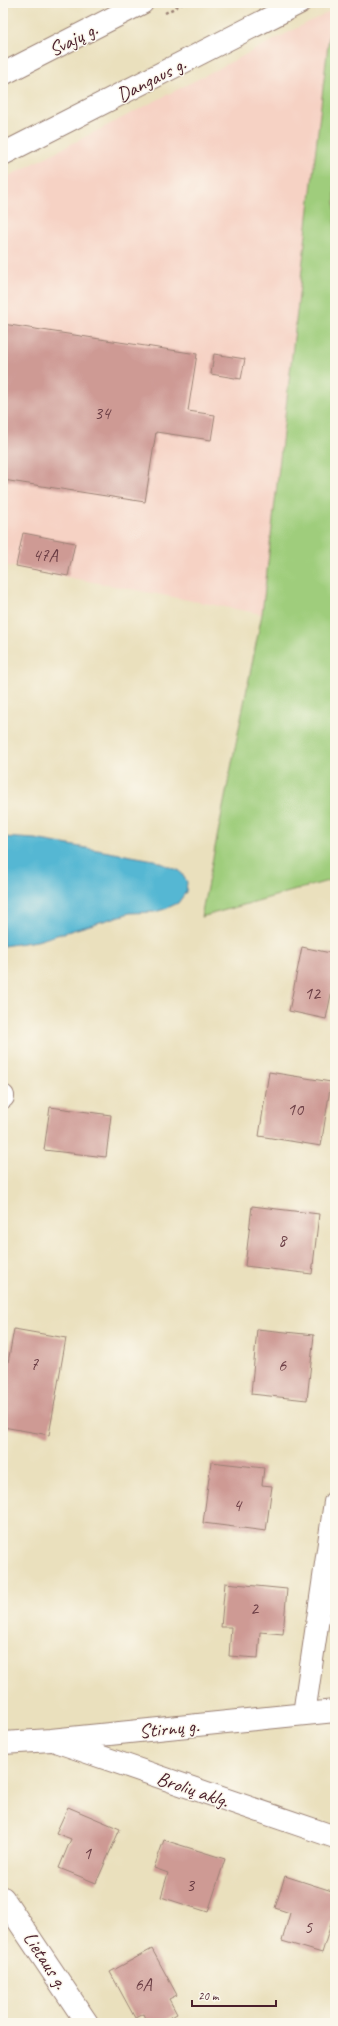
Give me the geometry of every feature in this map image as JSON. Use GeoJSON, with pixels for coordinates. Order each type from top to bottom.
{"type":"FeatureCollection","features":[{"type":"Feature","properties":{"kind":"street","name":"Svajų g."},"geometry":{"type":"LineString","coordinates":[[3,74],[142,3]]}},
{"type":"Feature","properties":{"kind":"street","name":"Dangaus g."},"geometry":{"type":"LineString","coordinates":[[3,154],[299,3]]}},
{"type":"Feature","properties":{"kind":"street"},"geometry":{"type":"LineString","coordinates":[[304,1714],[335,1502]]}},
{"type":"Feature","properties":{"kind":"street","name":"Stirnų g."},"geometry":{"type":"LineString","coordinates":[[3,1743],[51,1740],[335,1711]]}},
{"type":"Feature","properties":{"kind":"street","name":"Brolių aklg."},"geometry":{"type":"LineString","coordinates":[[51,1740],[335,1837]]}},
{"type":"Feature","properties":{"kind":"street","name":"Lietaus g."},"geometry":{"type":"LineString","coordinates":[[3,1898],[87,2023]]}},
{"type":"Feature","properties":{"kind":"shaded area"},"geometry":{"type":"Polygon","coordinates":[[[332,10],[262,614],[3,565],[3,179],[332,10]]]}},
{"type":"Feature","properties":{"kind":"green space"},"geometry":{"type":"Polygon","coordinates":[[[335,8],[335,879],[201,917],[262,614],[332,10],[335,8]]]}},
{"type":"Feature","properties":{"kind":"water"},"geometry":{"type":"Polygon","coordinates":[[[3,837],[35,839],[154,860],[180,871],[187,882],[186,892],[178,903],[155,912],[130,913],[37,941],[3,946],[3,837]]]}},
{"type":"Feature","properties":{"kind":"building"},"geometry":{"type":"Polygon","coordinates":[[[3,324],[197,354],[188,411],[215,415],[211,440],[156,432],[145,502],[3,480],[3,324]]]}},
{"type":"Feature","properties":{"kind":"building"},"geometry":{"type":"Polygon","coordinates":[[[214,354],[245,359],[241,379],[211,374],[214,354]]]}},
{"type":"Feature","properties":{"kind":"building"},"geometry":{"type":"Polygon","coordinates":[[[23,533],[75,543],[68,576],[16,566],[23,533]]]}},
{"type":"Feature","properties":{"kind":"building"},"geometry":{"type":"Polygon","coordinates":[[[302,947],[335,954],[335,975],[326,1019],[289,1011],[302,947]]]}},
{"type":"Feature","properties":{"kind":"building"},"geometry":{"type":"Polygon","coordinates":[[[269,1072],[331,1082],[321,1146],[259,1136],[269,1072]]]}},
{"type":"Feature","properties":{"kind":"building"},"geometry":{"type":"Polygon","coordinates":[[[50,1107],[111,1115],[106,1157],[44,1150],[50,1107]]]}},
{"type":"Feature","properties":{"kind":"building"},"geometry":{"type":"Polygon","coordinates":[[[252,1206],[319,1214],[312,1274],[245,1266],[252,1206]]]}},
{"type":"Feature","properties":{"kind":"building"},"geometry":{"type":"Polygon","coordinates":[[[14,1329],[66,1338],[49,1435],[3,1427],[3,1391],[14,1329]]]}},
{"type":"Feature","properties":{"kind":"building"},"geometry":{"type":"Polygon","coordinates":[[[257,1329],[314,1335],[307,1400],[251,1394],[257,1329]]]}},
{"type":"Feature","properties":{"kind":"building"},"geometry":{"type":"Polygon","coordinates":[[[211,1462],[264,1468],[262,1485],[272,1486],[266,1531],[203,1523],[211,1462]]]}},
{"type":"Feature","properties":{"kind":"building"},"geometry":{"type":"Polygon","coordinates":[[[225,1583],[287,1589],[283,1634],[260,1632],[258,1658],[229,1656],[231,1627],[221,1627],[225,1583]]]}},
{"type":"Feature","properties":{"kind":"building"},"geometry":{"type":"Polygon","coordinates":[[[68,1807],[120,1829],[96,1883],[59,1868],[71,1839],[56,1833],[68,1807]]]}},
{"type":"Feature","properties":{"kind":"building"},"geometry":{"type":"Polygon","coordinates":[[[164,1840],[225,1859],[208,1912],[161,1897],[168,1873],[154,1868],[164,1840]]]}},
{"type":"Feature","properties":{"kind":"building"},"geometry":{"type":"Polygon","coordinates":[[[285,1876],[335,1892],[335,1911],[322,1953],[282,1941],[290,1913],[275,1908],[285,1876]]]}},
{"type":"Feature","properties":{"kind":"building"},"geometry":{"type":"Polygon","coordinates":[[[152,1949],[177,1995],[169,1999],[177,2014],[160,2023],[147,2023],[143,2014],[135,2018],[110,1972],[152,1949]]]}}]}
